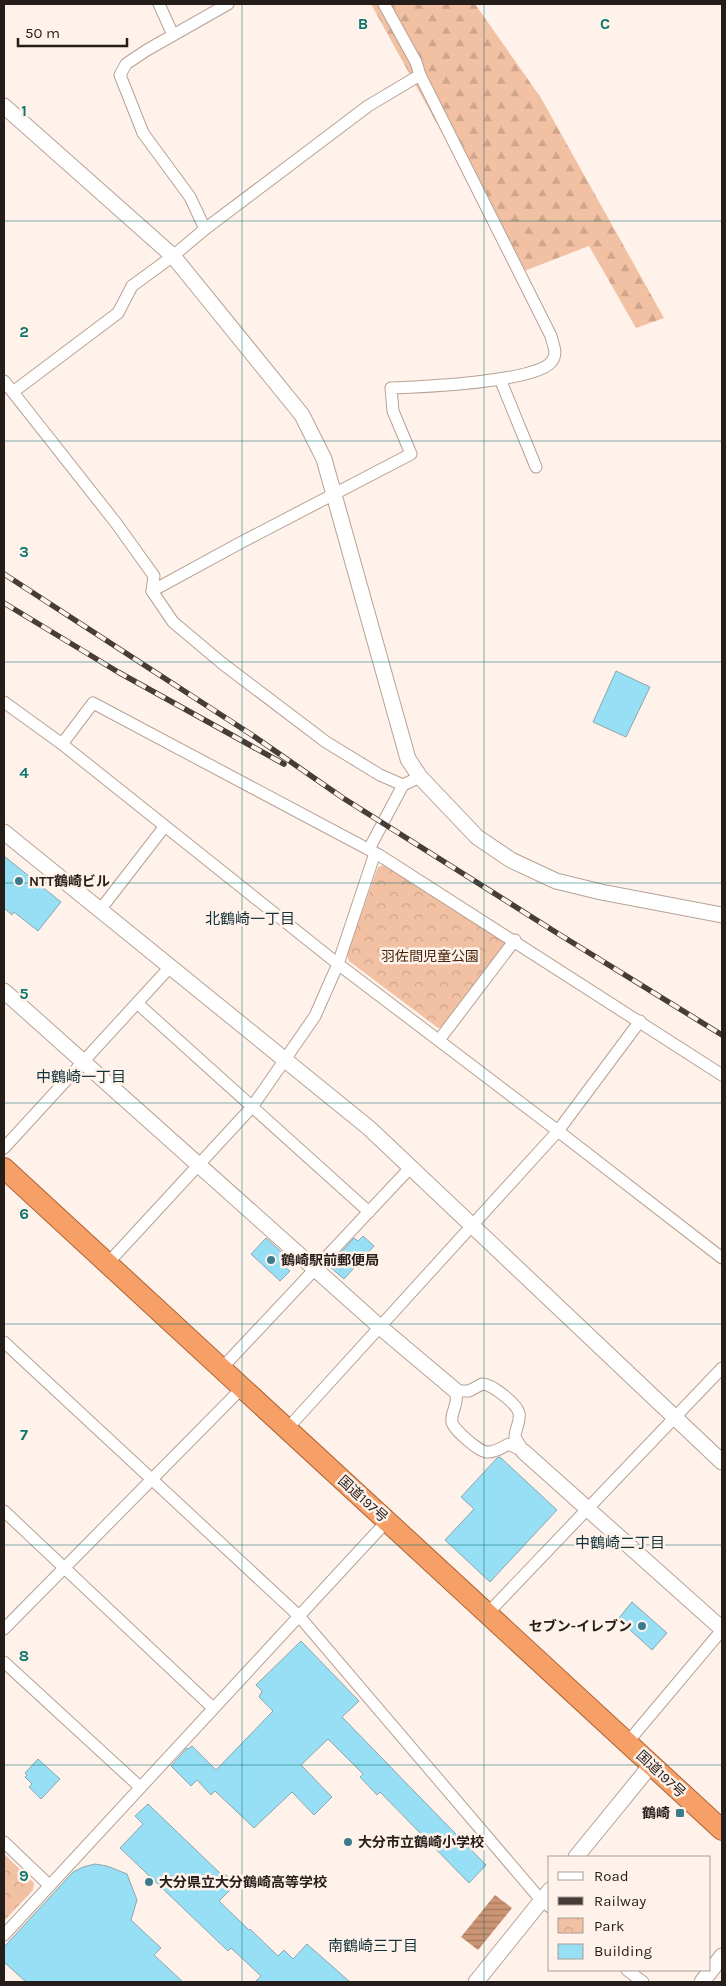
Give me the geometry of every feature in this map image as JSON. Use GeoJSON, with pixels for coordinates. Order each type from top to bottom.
{"type":"FeatureCollection","features":[{"type":"Feature","properties":{"kind":"highway","name":"国道197号"},"geometry":{"type":"LineString","coordinates":[[4,1168],[722,1830]]}},
{"type":"Feature","properties":{"kind":"street"},"geometry":{"type":"LineString","coordinates":[[159,4],[173,35]]}},
{"type":"Feature","properties":{"kind":"street"},"geometry":{"type":"LineString","coordinates":[[205,229],[190,197],[143,133],[120,74],[126,64],[228,4]]}},
{"type":"Feature","properties":{"kind":"street"},"geometry":{"type":"LineString","coordinates":[[152,592],[333,493],[411,454],[393,411],[391,388],[451,385],[500,379],[542,369],[552,363],[556,353],[551,336],[420,75],[416,62],[384,4]]}},
{"type":"Feature","properties":{"kind":"street"},"geometry":{"type":"LineString","coordinates":[[13,392],[118,313],[132,286],[173,256],[205,229],[368,106],[420,75]]}},
{"type":"Feature","properties":{"kind":"street"},"geometry":{"type":"LineString","coordinates":[[4,106],[173,256],[302,415],[324,459],[408,759],[420,777],[477,837],[512,860],[556,881],[601,892],[722,915]]}},
{"type":"Feature","properties":{"kind":"street"},"geometry":{"type":"LineString","coordinates":[[500,379],[536,467]]}},
{"type":"Feature","properties":{"kind":"street"},"geometry":{"type":"LineString","coordinates":[[4,380],[116,523],[154,576],[152,592],[173,622],[223,664],[326,742],[380,776],[403,784],[420,777]]}},
{"type":"Feature","properties":{"kind":"street"},"geometry":{"type":"LineString","coordinates":[[4,702],[62,744],[338,964],[722,1258]]}},
{"type":"Feature","properties":{"kind":"street"},"geometry":{"type":"LineString","coordinates":[[62,744],[93,703],[372,851],[515,940],[722,1075]]}},
{"type":"Feature","properties":{"kind":"street"},"geometry":{"type":"LineString","coordinates":[[108,1263],[252,1107],[315,1016],[338,964],[372,851],[403,784]]}},
{"type":"Feature","properties":{"kind":"street"},"geometry":{"type":"LineString","coordinates":[[100,910],[165,826]]}},
{"type":"Feature","properties":{"kind":"street"},"geometry":{"type":"LineString","coordinates":[[4,832],[368,1128],[722,1462]]}},
{"type":"Feature","properties":{"kind":"street"},"geometry":{"type":"LineString","coordinates":[[439,1040],[515,940]]}},
{"type":"Feature","properties":{"kind":"street"},"geometry":{"type":"LineString","coordinates":[[4,1148],[170,967]]}},
{"type":"Feature","properties":{"kind":"street"},"geometry":{"type":"LineString","coordinates":[[4,991],[380,1327],[456,1391],[469,1391],[479,1385],[486,1384],[507,1399],[519,1412],[515,1437],[524,1452]]}},
{"type":"Feature","properties":{"kind":"street"},"geometry":{"type":"LineString","coordinates":[[137,1003],[369,1212]]}},
{"type":"Feature","properties":{"kind":"street"},"geometry":{"type":"LineString","coordinates":[[287,1429],[558,1131],[640,1020]]}},
{"type":"Feature","properties":{"kind":"street"},"geometry":{"type":"LineString","coordinates":[[221,1369],[410,1168]]}},
{"type":"Feature","properties":{"kind":"street"},"geometry":{"type":"LineString","coordinates":[[4,1342],[299,1616],[547,1899],[476,1982]]}},
{"type":"Feature","properties":{"kind":"street"},"geometry":{"type":"LineString","coordinates":[[488,1613],[722,1368]]}},
{"type":"Feature","properties":{"kind":"street"},"geometry":{"type":"LineString","coordinates":[[4,1629],[242,1388]]}},
{"type":"Feature","properties":{"kind":"street"},"geometry":{"type":"LineString","coordinates":[[456,1391],[457,1403],[451,1421],[461,1434],[484,1452],[489,1452],[509,1444],[524,1452],[722,1629],[628,1743]]}},
{"type":"Feature","properties":{"kind":"street"},"geometry":{"type":"LineString","coordinates":[[4,1512],[213,1708]]}},
{"type":"Feature","properties":{"kind":"street"},"geometry":{"type":"LineString","coordinates":[[4,1935],[387,1521]]}},
{"type":"Feature","properties":{"kind":"street"},"geometry":{"type":"LineString","coordinates":[[4,1662],[140,1787]]}},
{"type":"Feature","properties":{"kind":"street"},"geometry":{"type":"LineString","coordinates":[[577,1856],[651,1765]]}},
{"type":"Feature","properties":{"kind":"street"},"geometry":{"type":"LineString","coordinates":[[4,1842],[50,1885]]}},
{"type":"Feature","properties":{"kind":"street"},"geometry":{"type":"LineString","coordinates":[[711,1970],[722,1956]]}},
{"type":"Feature","properties":{"kind":"street"},"geometry":{"type":"LineString","coordinates":[[628,1971],[643,1982]]}},
{"type":"Feature","properties":{"kind":"street"},"geometry":{"type":"LineString","coordinates":[[702,1982],[710,1971]]}},
{"type":"Feature","properties":{"kind":"green space"},"geometry":{"type":"Polygon","coordinates":[[[371,4],[475,4],[541,98],[664,318],[636,328],[589,246],[519,273],[371,4]]]}},
{"type":"Feature","properties":{"kind":"green space","name":"羽佐間児童公園"},"geometry":{"type":"Polygon","coordinates":[[[384,865],[505,940],[506,948],[445,1027],[438,1028],[349,961],[347,955],[378,867],[384,865]]]}},
{"type":"Feature","properties":{"kind":"green space"},"geometry":{"type":"Polygon","coordinates":[[[4,1854],[34,1883],[33,1890],[4,1921],[4,1854]]]}},
{"type":"Feature","properties":{"kind":"shaded area"},"geometry":{"type":"Polygon","coordinates":[[[495,1895],[512,1908],[478,1950],[461,1937],[495,1895]]]}},
{"type":"Feature","properties":{"kind":"building"},"geometry":{"type":"Polygon","coordinates":[[[616,671],[650,687],[626,737],[593,722],[616,671]]]}},
{"type":"Feature","properties":{"kind":"building","name":"NTT鶴崎ビル"},"geometry":{"type":"Polygon","coordinates":[[[4,856],[61,902],[38,931],[14,912],[12,915],[4,908],[4,856]]]}},
{"type":"Feature","properties":{"kind":"building"},"geometry":{"type":"Polygon","coordinates":[[[363,1236],[374,1246],[344,1279],[330,1267],[330,1264],[354,1238],[358,1241],[363,1236]]]}},
{"type":"Feature","properties":{"kind":"building","name":"鶴崎駅前郵便局"},"geometry":{"type":"Polygon","coordinates":[[[266,1238],[288,1258],[282,1264],[290,1271],[280,1281],[251,1254],[266,1238]]]}},
{"type":"Feature","properties":{"kind":"building"},"geometry":{"type":"Polygon","coordinates":[[[500,1457],[557,1510],[490,1582],[445,1540],[474,1509],[461,1497],[500,1457]]]}},
{"type":"Feature","properties":{"kind":"building","name":"セブン-イレブン"},"geometry":{"type":"Polygon","coordinates":[[[632,1602],[667,1633],[652,1650],[618,1619],[632,1602]]]}},
{"type":"Feature","properties":{"kind":"building"},"geometry":{"type":"Polygon","coordinates":[[[301,1641],[359,1701],[342,1717],[486,1865],[469,1883],[380,1792],[377,1795],[360,1777],[363,1774],[328,1739],[301,1765],[332,1797],[314,1815],[292,1792],[254,1828],[215,1791],[211,1795],[197,1780],[191,1786],[171,1766],[187,1748],[192,1746],[216,1770],[273,1711],[259,1697],[262,1691],[256,1685],[301,1641]]]}},
{"type":"Feature","properties":{"kind":"building"},"geometry":{"type":"Polygon","coordinates":[[[38,1759],[60,1779],[41,1799],[29,1787],[32,1784],[25,1777],[27,1775],[25,1773],[38,1759]]]}},
{"type":"Feature","properties":{"kind":"building"},"geometry":{"type":"Polygon","coordinates":[[[148,1804],[223,1876],[225,1874],[236,1884],[219,1901],[278,1956],[284,1950],[293,1959],[307,1944],[350,1982],[255,1982],[261,1976],[231,1948],[228,1951],[120,1848],[143,1824],[135,1816],[148,1804]]]}},
{"type":"Feature","properties":{"kind":"building"},"geometry":{"type":"Polygon","coordinates":[[[95,1864],[107,1866],[127,1874],[137,1900],[131,1920],[161,1948],[154,1955],[183,1982],[26,1982],[4,1962],[4,1947],[73,1872],[95,1864]]]}},
{"type":"Feature","properties":{"kind":"railway"},"geometry":{"type":"LineString","coordinates":[[4,574],[252,735],[343,798],[722,1035]]}},
{"type":"Feature","properties":{"kind":"railway"},"geometry":{"type":"LineString","coordinates":[[4,603],[118,672],[284,764]]}},
{"type":"Feature","properties":{"kind":"place","name":"NTT鶴崎ビル"},"geometry":{"type":"Point","coordinates":[19,881]}},
{"type":"Feature","properties":{"kind":"place","name":"鶴崎駅前郵便局"},"geometry":{"type":"Point","coordinates":[271,1260]}},
{"type":"Feature","properties":{"kind":"place","name":"セブン-イレブン"},"geometry":{"type":"Point","coordinates":[642,1626]}},
{"type":"Feature","properties":{"kind":"place","name":"鶴崎"},"geometry":{"type":"Point","coordinates":[680,1813]}},
{"type":"Feature","properties":{"kind":"place","name":"大分市立鶴崎小学校"},"geometry":{"type":"Point","coordinates":[348,1842]}},
{"type":"Feature","properties":{"kind":"place","name":"大分県立大分鶴崎高等学校"},"geometry":{"type":"Point","coordinates":[149,1882]}},
{"type":"Feature","properties":{"kind":"district","name":"北鶴崎一丁目"},"geometry":{"type":"Point","coordinates":[250,919]}},
{"type":"Feature","properties":{"kind":"district","name":"中鶴崎一丁目"},"geometry":{"type":"Point","coordinates":[81,1077]}},
{"type":"Feature","properties":{"kind":"district","name":"中鶴崎二丁目"},"geometry":{"type":"Point","coordinates":[620,1543]}},
{"type":"Feature","properties":{"kind":"district","name":"南鶴崎三丁目"},"geometry":{"type":"Point","coordinates":[373,1946]}}]}
